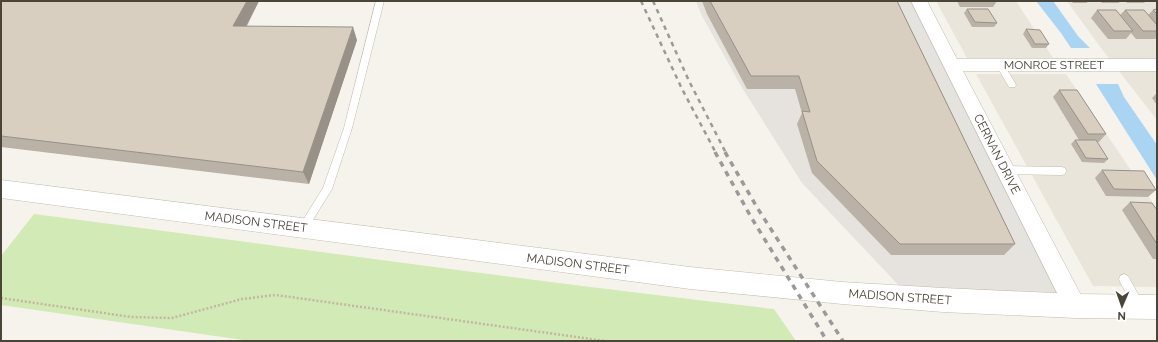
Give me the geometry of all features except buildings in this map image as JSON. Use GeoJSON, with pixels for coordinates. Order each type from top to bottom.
{"type":"FeatureCollection","features":[{"type":"Feature","properties":{"kind":"street","name":"CERNAN DRIVE"},"geometry":{"type":"LineString","coordinates":[[919,1],[1075,306]]}},
{"type":"Feature","properties":{"kind":"street","name":"MONROE STREET"},"geometry":{"type":"LineString","coordinates":[[952,65],[1157,65]]}},
{"type":"Feature","properties":{"kind":"street","name":"MADISON STREET"},"geometry":{"type":"LineString","coordinates":[[1,189],[697,279],[850,294],[1075,306],[1148,307]]}},
{"type":"Feature","properties":{"kind":"lane"},"geometry":{"type":"LineString","coordinates":[[303,228],[327,189],[348,128],[380,1]]}},
{"type":"Feature","properties":{"kind":"lane"},"geometry":{"type":"LineString","coordinates":[[1000,65],[1012,85]]}},
{"type":"Feature","properties":{"kind":"lane"},"geometry":{"type":"LineString","coordinates":[[1005,170],[1062,171]]}},
{"type":"Feature","properties":{"kind":"lane"},"geometry":{"type":"LineString","coordinates":[[1124,279],[1148,307]]}},
{"type":"Feature","properties":{"kind":"path"},"geometry":{"type":"LineString","coordinates":[[1,298],[131,317],[172,318],[242,300],[276,295],[605,341]]}},
{"type":"Feature","properties":{"kind":"shaded area"},"geometry":{"type":"Polygon","coordinates":[[[696,1],[914,1],[1063,299],[905,292],[802,183],[741,86],[702,16],[696,1]]]}},
{"type":"Feature","properties":{"kind":"shaded area"},"geometry":{"type":"Polygon","coordinates":[[[936,1],[1016,1],[1053,58],[967,58],[936,1]]]}},
{"type":"Feature","properties":{"kind":"shaded area"},"geometry":{"type":"Polygon","coordinates":[[[1067,1],[1157,1],[1157,120],[1101,48],[1067,1]]]}},
{"type":"Feature","properties":{"kind":"shaded area"},"geometry":{"type":"Polygon","coordinates":[[[976,74],[1066,74],[1157,209],[1157,287],[1093,286],[976,74]]]}},
{"type":"Feature","properties":{"kind":"green space"},"geometry":{"type":"Polygon","coordinates":[[[34,214],[496,275],[774,309],[796,341],[250,341],[1,305],[1,256],[34,214]]]}},
{"type":"Feature","properties":{"kind":"water"},"geometry":{"type":"Polygon","coordinates":[[[1036,1],[1053,1],[1078,36],[1090,48],[1071,48],[1036,1]]]}},
{"type":"Feature","properties":{"kind":"water"},"geometry":{"type":"Polygon","coordinates":[[[1096,84],[1118,84],[1124,97],[1157,145],[1157,180],[1096,84]]]}},
{"type":"Feature","properties":{"kind":"railway"},"geometry":{"type":"LineString","coordinates":[[641,1],[682,89],[716,153]]}},
{"type":"Feature","properties":{"kind":"railway"},"geometry":{"type":"LineString","coordinates":[[653,1],[689,81],[726,153]]}},
{"type":"Feature","properties":{"kind":"railway"},"geometry":{"type":"LineString","coordinates":[[715,152],[751,217],[827,341]]}},
{"type":"Feature","properties":{"kind":"railway"},"geometry":{"type":"LineString","coordinates":[[725,152],[758,209],[843,341]]}}]}
